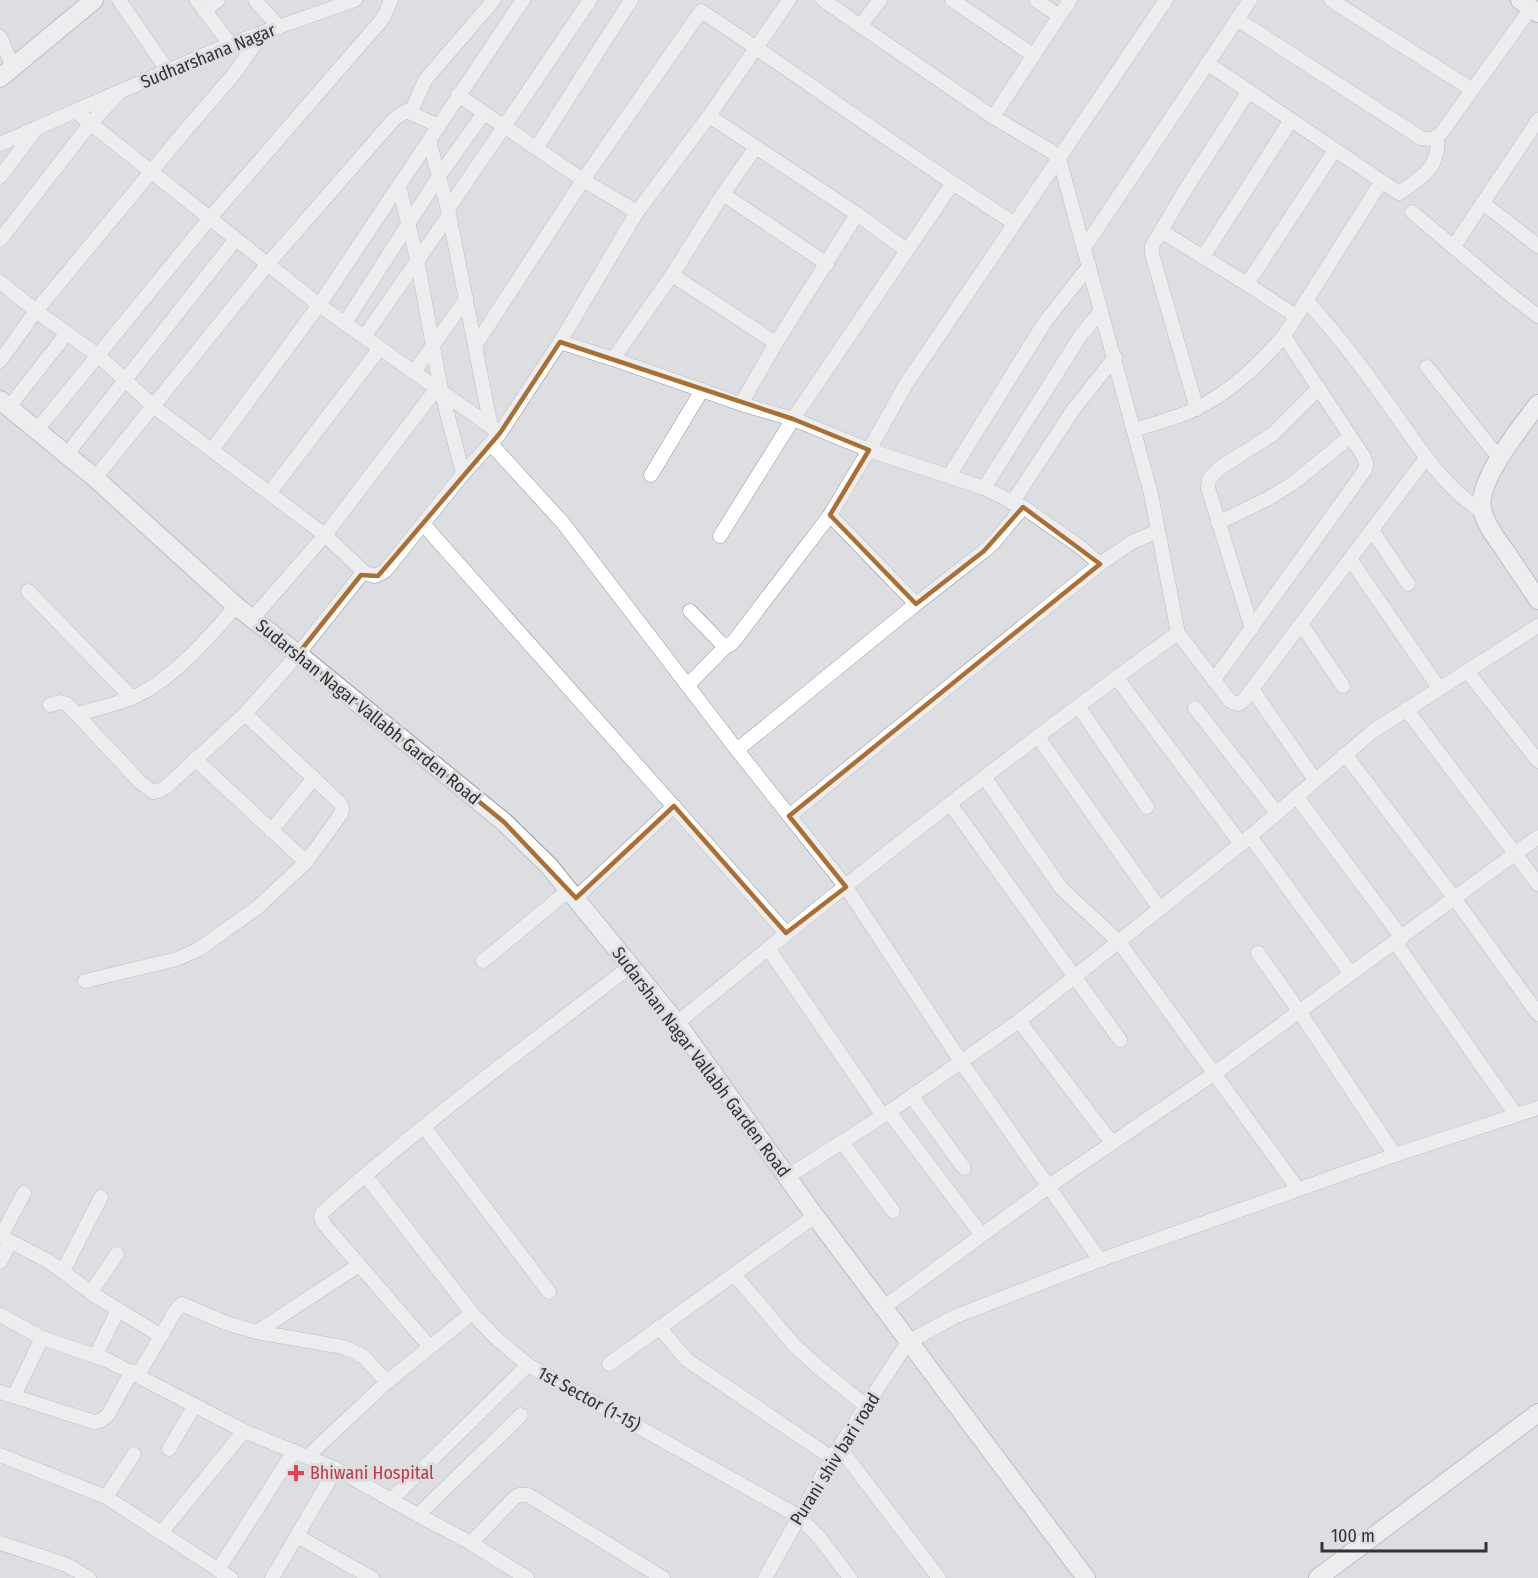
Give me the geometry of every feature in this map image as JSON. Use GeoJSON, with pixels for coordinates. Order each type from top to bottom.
{"type":"FeatureCollection","features":[{"type":"Feature","properties":{"kind":"street"},"geometry":{"type":"LineString","coordinates":[[7,72],[76,6],[94,0]]}},
{"type":"Feature","properties":{"kind":"street"},"geometry":{"type":"LineString","coordinates":[[119,0],[168,71]]}},
{"type":"Feature","properties":{"kind":"street"},"geometry":{"type":"LineString","coordinates":[[218,0],[200,5],[230,44]]}},
{"type":"Feature","properties":{"kind":"street"},"geometry":{"type":"LineString","coordinates":[[255,0],[279,27]]}},
{"type":"Feature","properties":{"kind":"street"},"geometry":{"type":"LineString","coordinates":[[37,430],[209,219],[379,23],[391,0]]}},
{"type":"Feature","properties":{"kind":"street"},"geometry":{"type":"LineString","coordinates":[[411,112],[424,80],[494,0]]}},
{"type":"Feature","properties":{"kind":"street"},"geometry":{"type":"LineString","coordinates":[[212,450],[319,305],[523,0]]}},
{"type":"Feature","properties":{"kind":"street"},"geometry":{"type":"LineString","coordinates":[[364,337],[503,125],[590,0]]}},
{"type":"Feature","properties":{"kind":"street"},"geometry":{"type":"LineString","coordinates":[[537,147],[631,0]]}},
{"type":"Feature","properties":{"kind":"street"},"geometry":{"type":"LineString","coordinates":[[2,289],[99,356],[154,407],[325,535],[365,573],[375,576],[385,571],[424,525],[494,435],[560,342],[637,212],[709,116],[789,0]]}},
{"type":"Feature","properties":{"kind":"street"},"geometry":{"type":"LineString","coordinates":[[823,0],[993,117],[1059,158],[1150,494],[1178,633],[1234,703],[1243,701],[1426,458]]}},
{"type":"Feature","properties":{"kind":"street"},"geometry":{"type":"LineString","coordinates":[[860,26],[880,0]]}},
{"type":"Feature","properties":{"kind":"street"},"geometry":{"type":"LineString","coordinates":[[952,0],[1033,56]]}},
{"type":"Feature","properties":{"kind":"street"},"geometry":{"type":"LineString","coordinates":[[1036,0],[1059,16]]}},
{"type":"Feature","properties":{"kind":"street"},"geometry":{"type":"LineString","coordinates":[[993,117],[1070,0]]}},
{"type":"Feature","properties":{"kind":"street"},"geometry":{"type":"LineString","coordinates":[[688,685],[726,646],[735,641],[830,515],[906,384],[1166,0]]}},
{"type":"Feature","properties":{"kind":"street"},"geometry":{"type":"LineString","coordinates":[[1084,248],[1250,0]]}},
{"type":"Feature","properties":{"kind":"street"},"geometry":{"type":"LineString","coordinates":[[1331,0],[1471,89]]}},
{"type":"Feature","properties":{"kind":"street","name":"Sudharshana Nagar"},"geometry":{"type":"LineString","coordinates":[[0,144],[230,44],[348,1]]}},
{"type":"Feature","properties":{"kind":"street"},"geometry":{"type":"LineString","coordinates":[[475,346],[583,180],[704,5],[756,47],[952,184],[1014,223]]}},
{"type":"Feature","properties":{"kind":"street"},"geometry":{"type":"LineString","coordinates":[[1237,19],[1427,140],[1437,137],[1530,7]]}},
{"type":"Feature","properties":{"kind":"street"},"geometry":{"type":"LineString","coordinates":[[0,360],[36,311],[234,74],[263,33]]}},
{"type":"Feature","properties":{"kind":"street"},"geometry":{"type":"LineString","coordinates":[[0,37],[7,72]]}},
{"type":"Feature","properties":{"kind":"street"},"geometry":{"type":"LineString","coordinates":[[1207,63],[1399,194],[1430,170],[1439,150],[1437,137]]}},
{"type":"Feature","properties":{"kind":"street"},"geometry":{"type":"LineString","coordinates":[[1197,409],[1152,254],[1152,246],[1249,91]]}},
{"type":"Feature","properties":{"kind":"street"},"geometry":{"type":"LineString","coordinates":[[0,240],[90,124],[120,92]]}},
{"type":"Feature","properties":{"kind":"street"},"geometry":{"type":"LineString","coordinates":[[458,95],[583,180],[637,212]]}},
{"type":"Feature","properties":{"kind":"street"},"geometry":{"type":"LineString","coordinates":[[75,111],[267,265],[319,305],[439,389],[494,435],[737,750],[846,887],[962,1063],[1100,1260]]}},
{"type":"Feature","properties":{"kind":"street"},"geometry":{"type":"LineString","coordinates":[[96,478],[267,265],[394,119],[406,111],[439,126]]}},
{"type":"Feature","properties":{"kind":"street"},"geometry":{"type":"LineString","coordinates":[[345,323],[439,176],[484,112]]}},
{"type":"Feature","properties":{"kind":"street"},"geometry":{"type":"LineString","coordinates":[[709,116],[857,214],[906,250]]}},
{"type":"Feature","properties":{"kind":"street"},"geometry":{"type":"LineString","coordinates":[[1203,257],[1292,120]]}},
{"type":"Feature","properties":{"kind":"street"},"geometry":{"type":"LineString","coordinates":[[1454,246],[1538,120]]}},
{"type":"Feature","properties":{"kind":"street"},"geometry":{"type":"LineString","coordinates":[[0,177],[37,127]]}},
{"type":"Feature","properties":{"kind":"street"},"geometry":{"type":"LineString","coordinates":[[429,141],[448,212],[494,435]]}},
{"type":"Feature","properties":{"kind":"street"},"geometry":{"type":"LineString","coordinates":[[613,358],[672,275],[723,194],[756,147]]}},
{"type":"Feature","properties":{"kind":"street"},"geometry":{"type":"LineString","coordinates":[[1247,284],[1335,150]]}},
{"type":"Feature","properties":{"kind":"street"},"geometry":{"type":"LineString","coordinates":[[1133,430],[1197,409],[1243,378],[1266,356],[1284,336],[1381,182]]}},
{"type":"Feature","properties":{"kind":"street"},"geometry":{"type":"LineString","coordinates":[[720,536],[793,419],[952,184]]}},
{"type":"Feature","properties":{"kind":"street"},"geometry":{"type":"LineString","coordinates":[[399,187],[417,259],[439,389],[463,474]]}},
{"type":"Feature","properties":{"kind":"street"},"geometry":{"type":"LineString","coordinates":[[723,194],[827,264]]}},
{"type":"Feature","properties":{"kind":"street"},"geometry":{"type":"LineString","coordinates":[[1483,203],[1538,246]]}},
{"type":"Feature","properties":{"kind":"street"},"geometry":{"type":"LineString","coordinates":[[1412,212],[1538,316]]}},
{"type":"Feature","properties":{"kind":"street"},"geometry":{"type":"LineString","coordinates":[[741,404],[776,343],[857,214]]}},
{"type":"Feature","properties":{"kind":"street"},"geometry":{"type":"LineString","coordinates":[[1161,231],[1296,316]]}},
{"type":"Feature","properties":{"kind":"street"},"geometry":{"type":"LineString","coordinates":[[67,454],[235,240]]}},
{"type":"Feature","properties":{"kind":"street"},"geometry":{"type":"LineString","coordinates":[[949,476],[1045,322],[1089,266]]}},
{"type":"Feature","properties":{"kind":"street"},"geometry":{"type":"LineString","coordinates":[[672,275],[776,343]]}},
{"type":"Feature","properties":{"kind":"street"},"geometry":{"type":"LineString","coordinates":[[414,372],[466,299]]}},
{"type":"Feature","properties":{"kind":"street"},"geometry":{"type":"LineString","coordinates":[[1306,300],[1350,352],[1426,458],[1455,492],[1481,511],[1488,526],[1538,600]]}},
{"type":"Feature","properties":{"kind":"street"},"geometry":{"type":"LineString","coordinates":[[984,488],[1081,335],[1101,311]]}},
{"type":"Feature","properties":{"kind":"street"},"geometry":{"type":"LineString","coordinates":[[4,404],[67,333]]}},
{"type":"Feature","properties":{"kind":"street"},"geometry":{"type":"LineString","coordinates":[[1214,680],[1365,470],[1364,457],[1284,336]]}},
{"type":"Feature","properties":{"kind":"street"},"geometry":{"type":"LineString","coordinates":[[560,342],[613,358],[741,404],[793,419],[869,450],[984,488],[1017,505],[1079,546],[1100,564]]}},
{"type":"Feature","properties":{"kind":"street"},"geometry":{"type":"LineString","coordinates":[[270,492],[380,348]]}},
{"type":"Feature","properties":{"kind":"street"},"geometry":{"type":"LineString","coordinates":[[737,750],[984,551],[1017,505],[1073,410],[1114,357]]}},
{"type":"Feature","properties":{"kind":"street"},"geometry":{"type":"LineString","coordinates":[[1427,367],[1499,458]]}},
{"type":"Feature","properties":{"kind":"street"},"geometry":{"type":"LineString","coordinates":[[1251,629],[1208,488],[1209,479],[1212,474],[1273,434],[1318,388]]}},
{"type":"Feature","properties":{"kind":"street"},"geometry":{"type":"LineString","coordinates":[[252,619],[325,535],[439,389]]}},
{"type":"Feature","properties":{"kind":"street"},"geometry":{"type":"LineString","coordinates":[[651,475],[702,390]]}},
{"type":"Feature","properties":{"kind":"street","name":"Sudarshan Nagar Vallabh Garden Road"},"geometry":{"type":"LineString","coordinates":[[4,404],[96,478],[236,606],[504,822],[549,866],[677,1023],[815,1216],[1086,1578]]}},
{"type":"Feature","properties":{"kind":"street"},"geometry":{"type":"LineString","coordinates":[[1481,511],[1488,477],[1538,404]]}},
{"type":"Feature","properties":{"kind":"street"},"geometry":{"type":"LineString","coordinates":[[1218,523],[1292,484],[1350,436]]}},
{"type":"Feature","properties":{"kind":"street"},"geometry":{"type":"LineString","coordinates":[[830,515],[916,604]]}},
{"type":"Feature","properties":{"kind":"street"},"geometry":{"type":"LineString","coordinates":[[424,525],[786,933]]}},
{"type":"Feature","properties":{"kind":"street"},"geometry":{"type":"LineString","coordinates":[[1372,530],[1408,584]]}},
{"type":"Feature","properties":{"kind":"street"},"geometry":{"type":"LineString","coordinates":[[789,816],[1100,564],[1132,542],[1158,531]]}},
{"type":"Feature","properties":{"kind":"street"},"geometry":{"type":"LineString","coordinates":[[1350,559],[1439,688]]}},
{"type":"Feature","properties":{"kind":"street"},"geometry":{"type":"LineString","coordinates":[[50,705],[64,702],[140,782],[153,792],[159,792],[245,714],[298,654],[358,578],[365,573]]}},
{"type":"Feature","properties":{"kind":"street"},"geometry":{"type":"LineString","coordinates":[[28,591],[132,698]]}},
{"type":"Feature","properties":{"kind":"street"},"geometry":{"type":"LineString","coordinates":[[77,714],[132,698],[150,687],[196,651],[236,606]]}},
{"type":"Feature","properties":{"kind":"street"},"geometry":{"type":"LineString","coordinates":[[690,611],[726,646]]}},
{"type":"Feature","properties":{"kind":"street"},"geometry":{"type":"LineString","coordinates":[[1302,624],[1343,686]]}},
{"type":"Feature","properties":{"kind":"street"},"geometry":{"type":"LineString","coordinates":[[787,1177],[962,1063],[1018,1021],[1245,840],[1373,730],[1538,626]]}},
{"type":"Feature","properties":{"kind":"street"},"geometry":{"type":"LineString","coordinates":[[677,1023],[786,933],[985,778],[1116,677],[1178,633]]}},
{"type":"Feature","properties":{"kind":"street"},"geometry":{"type":"LineString","coordinates":[[1467,671],[1538,761]]}},
{"type":"Feature","properties":{"kind":"street"},"geometry":{"type":"LineString","coordinates":[[1116,677],[1351,974]]}},
{"type":"Feature","properties":{"kind":"street"},"geometry":{"type":"LineString","coordinates":[[1252,689],[1315,780]]}},
{"type":"Feature","properties":{"kind":"street"},"geometry":{"type":"LineString","coordinates":[[1078,706],[1147,807]]}},
{"type":"Feature","properties":{"kind":"street"},"geometry":{"type":"LineString","coordinates":[[1195,708],[1277,813]]}},
{"type":"Feature","properties":{"kind":"street"},"geometry":{"type":"LineString","coordinates":[[1406,709],[1538,884]]}},
{"type":"Feature","properties":{"kind":"street"},"geometry":{"type":"LineString","coordinates":[[85,981],[177,959],[199,949],[258,907],[306,862],[341,814],[340,803],[245,714]]}},
{"type":"Feature","properties":{"kind":"street"},"geometry":{"type":"LineString","coordinates":[[1038,737],[1160,909]]}},
{"type":"Feature","properties":{"kind":"street"},"geometry":{"type":"LineString","coordinates":[[1345,754],[1455,899],[1538,1014]]}},
{"type":"Feature","properties":{"kind":"street"},"geometry":{"type":"LineString","coordinates":[[195,759],[306,862]]}},
{"type":"Feature","properties":{"kind":"street"},"geometry":{"type":"LineString","coordinates":[[271,831],[314,778]]}},
{"type":"Feature","properties":{"kind":"street"},"geometry":{"type":"LineString","coordinates":[[985,778],[1061,888],[1119,942],[1298,1190]]}},
{"type":"Feature","properties":{"kind":"street"},"geometry":{"type":"LineString","coordinates":[[1296,796],[1398,940],[1516,1115]]}},
{"type":"Feature","properties":{"kind":"street"},"geometry":{"type":"LineString","coordinates":[[951,805],[1120,1040]]}},
{"type":"Feature","properties":{"kind":"street"},"geometry":{"type":"LineString","coordinates":[[483,961],[572,894],[674,807]]}},
{"type":"Feature","properties":{"kind":"street"},"geometry":{"type":"LineString","coordinates":[[884,1307],[1049,1185],[1215,1073],[1538,837]]}},
{"type":"Feature","properties":{"kind":"street"},"geometry":{"type":"LineString","coordinates":[[768,948],[886,1114],[981,1234]]}},
{"type":"Feature","properties":{"kind":"street"},"geometry":{"type":"LineString","coordinates":[[1258,953],[1395,1155]]}},
{"type":"Feature","properties":{"kind":"street"},"geometry":{"type":"LineString","coordinates":[[430,1347],[323,1223],[322,1213],[424,1127],[632,965]]}},
{"type":"Feature","properties":{"kind":"street"},"geometry":{"type":"LineString","coordinates":[[1018,1021],[1112,1143]]}},
{"type":"Feature","properties":{"kind":"street"},"geometry":{"type":"LineString","coordinates":[[912,1096],[964,1168]]}},
{"type":"Feature","properties":{"kind":"street"},"geometry":{"type":"LineString","coordinates":[[908,1342],[954,1317],[1100,1260],[1395,1155],[1538,1108]]}},
{"type":"Feature","properties":{"kind":"street"},"geometry":{"type":"LineString","coordinates":[[424,1127],[549,1292]]}},
{"type":"Feature","properties":{"kind":"street"},"geometry":{"type":"LineString","coordinates":[[842,1142],[893,1211]]}},
{"type":"Feature","properties":{"kind":"street","name":"1st Sector (1-15)"},"geometry":{"type":"LineString","coordinates":[[365,1175],[472,1313],[498,1340],[528,1365],[798,1516],[819,1537],[850,1578]]}},
{"type":"Feature","properties":{"kind":"street"},"geometry":{"type":"LineString","coordinates":[[0,1262],[4,1238],[24,1193]]}},
{"type":"Feature","properties":{"kind":"street"},"geometry":{"type":"LineString","coordinates":[[63,1271],[101,1197]]}},
{"type":"Feature","properties":{"kind":"street"},"geometry":{"type":"LineString","coordinates":[[609,1364],[815,1216]]}},
{"type":"Feature","properties":{"kind":"street"},"geometry":{"type":"LineString","coordinates":[[4,1238],[63,1271],[90,1292],[160,1336]]}},
{"type":"Feature","properties":{"kind":"street"},"geometry":{"type":"LineString","coordinates":[[90,1292],[117,1254]]}},
{"type":"Feature","properties":{"kind":"street"},"geometry":{"type":"LineString","coordinates":[[257,1332],[359,1265]]}},
{"type":"Feature","properties":{"kind":"street"},"geometry":{"type":"LineString","coordinates":[[734,1274],[794,1345],[866,1406]]}},
{"type":"Feature","properties":{"kind":"street"},"geometry":{"type":"LineString","coordinates":[[0,1392],[94,1422],[100,1421],[108,1415],[182,1304],[226,1323],[257,1332],[344,1347],[363,1356],[387,1383]]}},
{"type":"Feature","properties":{"kind":"street"},"geometry":{"type":"LineString","coordinates":[[96,1355],[118,1310]]}},
{"type":"Feature","properties":{"kind":"street"},"geometry":{"type":"LineString","coordinates":[[308,1456],[387,1383],[472,1313]]}},
{"type":"Feature","properties":{"kind":"street"},"geometry":{"type":"LineString","coordinates":[[0,1315],[42,1338],[96,1355],[135,1373],[244,1431],[336,1469],[471,1543],[528,1578]]}},
{"type":"Feature","properties":{"kind":"street"},"geometry":{"type":"LineString","coordinates":[[660,1327],[687,1360],[836,1452],[939,1578]]}},
{"type":"Feature","properties":{"kind":"street"},"geometry":{"type":"LineString","coordinates":[[14,1396],[42,1338]]}},
{"type":"Feature","properties":{"kind":"street","name":"Purani shiv bari road"},"geometry":{"type":"LineString","coordinates":[[772,1574],[798,1516],[836,1452],[908,1342]]}},
{"type":"Feature","properties":{"kind":"street"},"geometry":{"type":"LineString","coordinates":[[391,1500],[528,1365]]}},
{"type":"Feature","properties":{"kind":"street"},"geometry":{"type":"LineString","coordinates":[[169,1449],[195,1405]]}},
{"type":"Feature","properties":{"kind":"street"},"geometry":{"type":"LineString","coordinates":[[1318,1578],[1538,1413]]}},
{"type":"Feature","properties":{"kind":"street"},"geometry":{"type":"LineString","coordinates":[[418,1515],[521,1415]]}},
{"type":"Feature","properties":{"kind":"street"},"geometry":{"type":"LineString","coordinates":[[161,1533],[244,1431]]}},
{"type":"Feature","properties":{"kind":"street"},"geometry":{"type":"LineString","coordinates":[[218,1570],[294,1451]]}},
{"type":"Feature","properties":{"kind":"street"},"geometry":{"type":"LineString","coordinates":[[106,1497],[134,1454]]}},
{"type":"Feature","properties":{"kind":"street"},"geometry":{"type":"LineString","coordinates":[[0,1455],[106,1497],[231,1578]]}},
{"type":"Feature","properties":{"kind":"street"},"geometry":{"type":"LineString","coordinates":[[272,1578],[336,1469]]}},
{"type":"Feature","properties":{"kind":"street"},"geometry":{"type":"LineString","coordinates":[[471,1543],[514,1498],[524,1494],[663,1578]]}},
{"type":"Feature","properties":{"kind":"street"},"geometry":{"type":"LineString","coordinates":[[297,1536],[372,1578]]}},
{"type":"Feature","properties":{"kind":"street"},"geometry":{"type":"LineString","coordinates":[[0,1543],[67,1565],[83,1576]]}},
{"type":"Feature","properties":{"kind":"highlighted area"},"geometry":{"type":"Polygon","coordinates":[[[560,342],[793,419],[869,450],[830,515],[916,604],[984,551],[1023,507],[1100,564],[789,816],[846,887],[786,933],[674,806],[576,898],[504,822],[298,654],[361,575],[378,576],[500,433],[560,342]]]}},
{"type":"Feature","properties":{"kind":"place","name":"Bhiwani Hospital"},"geometry":{"type":"Point","coordinates":[296,1473]}}]}
